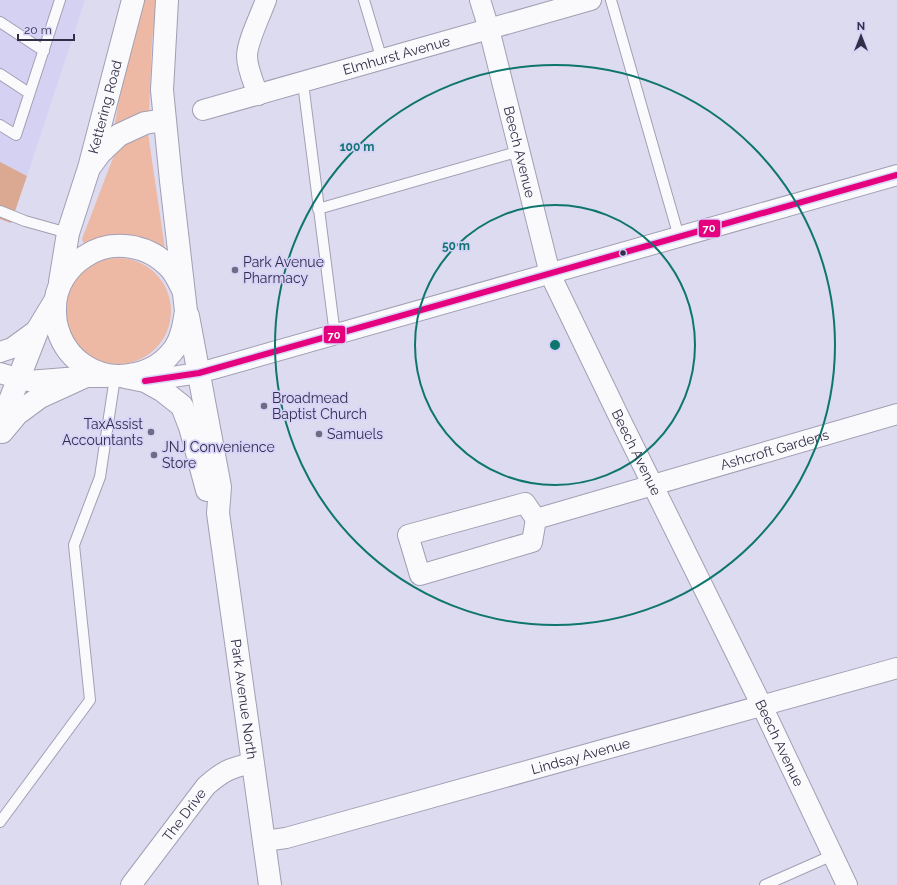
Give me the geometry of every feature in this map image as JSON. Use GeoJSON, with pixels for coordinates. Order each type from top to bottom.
{"type":"FeatureCollection","features":[{"type":"Feature","properties":{"kind":"main road","name":"Kettering Road"},"geometry":{"type":"LineString","coordinates":[[0,426],[9,376],[38,329],[57,294],[68,233],[89,168],[133,0]]}},
{"type":"Feature","properties":{"kind":"main road"},"geometry":{"type":"LineString","coordinates":[[0,435],[17,414],[40,397],[108,376],[146,372],[163,362],[175,348],[184,330],[185,301],[164,120],[162,90],[167,0]]}},
{"type":"Feature","properties":{"kind":"main road","name":"Kettering Road"},"geometry":{"type":"LineString","coordinates":[[89,168],[100,153],[119,135],[144,123],[164,120]]}},
{"type":"Feature","properties":{"kind":"main road"},"geometry":{"type":"LineString","coordinates":[[108,376],[86,368],[71,355],[61,341],[55,322],[57,294],[65,274],[78,261],[88,254],[102,248],[122,245],[140,248],[160,258],[172,270],[185,301]]}},
{"type":"Feature","properties":{"kind":"main road","name":"Park Avenue North"},"geometry":{"type":"LineString","coordinates":[[185,301],[220,487],[218,513],[270,885]]}},
{"type":"Feature","properties":{"kind":"main road","name":"Park Avenue North"},"geometry":{"type":"LineString","coordinates":[[108,376],[146,381],[163,391],[182,406],[190,427],[208,491],[218,513]]}},
{"type":"Feature","properties":{"kind":"street"},"geometry":{"type":"LineString","coordinates":[[258,95],[247,56],[249,46],[266,0]]}},
{"type":"Feature","properties":{"kind":"street","name":"Beech Avenue"},"geometry":{"type":"LineString","coordinates":[[480,0],[489,29],[550,274],[762,706],[847,885]]}},
{"type":"Feature","properties":{"kind":"street","name":"Elmhurst Avenue"},"geometry":{"type":"LineString","coordinates":[[203,110],[591,0]]}},
{"type":"Feature","properties":{"kind":"street"},"geometry":{"type":"LineString","coordinates":[[146,381],[199,373],[897,175]]}},
{"type":"Feature","properties":{"kind":"street"},"geometry":{"type":"LineString","coordinates":[[0,352],[12,348],[38,329]]}},
{"type":"Feature","properties":{"kind":"street"},"geometry":{"type":"LineString","coordinates":[[9,376],[28,381],[108,376]]}},
{"type":"Feature","properties":{"kind":"street","name":"Ashcroft Gardens"},"geometry":{"type":"LineString","coordinates":[[536,519],[897,414]]}},
{"type":"Feature","properties":{"kind":"street"},"geometry":{"type":"LineString","coordinates":[[525,503],[536,519],[532,542],[420,575],[408,535],[525,503]]}},
{"type":"Feature","properties":{"kind":"street","name":"Lindsay Avenue"},"geometry":{"type":"LineString","coordinates":[[264,841],[286,838],[897,668]]}},
{"type":"Feature","properties":{"kind":"street","name":"The Drive"},"geometry":{"type":"LineString","coordinates":[[131,885],[206,786],[219,774],[231,768],[252,763]]}},
{"type":"Feature","properties":{"kind":"lane"},"geometry":{"type":"LineString","coordinates":[[364,0],[382,60]]}},
{"type":"Feature","properties":{"kind":"lane"},"geometry":{"type":"LineString","coordinates":[[611,0],[679,237]]}},
{"type":"Feature","properties":{"kind":"lane"},"geometry":{"type":"LineString","coordinates":[[0,126],[16,135],[44,51],[58,1]]}},
{"type":"Feature","properties":{"kind":"lane"},"geometry":{"type":"LineString","coordinates":[[0,22],[44,51]]}},
{"type":"Feature","properties":{"kind":"lane"},"geometry":{"type":"LineString","coordinates":[[0,74],[29,94]]}},
{"type":"Feature","properties":{"kind":"lane"},"geometry":{"type":"LineString","coordinates":[[302,83],[335,335]]}},
{"type":"Feature","properties":{"kind":"lane"},"geometry":{"type":"LineString","coordinates":[[318,209],[520,151]]}},
{"type":"Feature","properties":{"kind":"lane"},"geometry":{"type":"LineString","coordinates":[[0,212],[25,221],[68,233]]}},
{"type":"Feature","properties":{"kind":"lane"},"geometry":{"type":"LineString","coordinates":[[0,822],[90,700],[74,545],[100,477],[108,376]]}},
{"type":"Feature","properties":{"kind":"lane"},"geometry":{"type":"LineString","coordinates":[[766,885],[833,855]]}},
{"type":"Feature","properties":{"kind":"shaded area"},"geometry":{"type":"Polygon","coordinates":[[[0,0],[85,0],[27,176],[0,162],[0,0]]]}},
{"type":"Feature","properties":{"kind":"shaded area"},"geometry":{"type":"Polygon","coordinates":[[[143,0],[157,0],[152,41],[149,114],[114,128],[121,90],[143,0]]]}},
{"type":"Feature","properties":{"kind":"shaded area"},"geometry":{"type":"Polygon","coordinates":[[[148,133],[165,249],[160,252],[131,237],[115,234],[84,244],[82,239],[116,150],[119,146],[148,133]]]}},
{"type":"Feature","properties":{"kind":"shaded area"},"geometry":{"type":"Polygon","coordinates":[[[0,162],[27,176],[11,223],[0,219],[0,162]]]}},
{"type":"Feature","properties":{"kind":"shaded area"},"geometry":{"type":"Polygon","coordinates":[[[118,258],[138,262],[156,273],[167,291],[171,311],[167,331],[156,349],[138,360],[118,364],[98,360],[80,349],[69,331],[65,311],[69,291],[80,273],[98,262],[118,258]]]}},
{"type":"Feature","properties":{"kind":"transit line","name":"70"},"geometry":{"type":"LineString","coordinates":[[145,381],[199,373],[897,175]]}},
{"type":"Feature","properties":{"kind":"place","name":"Park Avenue Pharmacy"},"geometry":{"type":"Point","coordinates":[235,270]}},
{"type":"Feature","properties":{"kind":"place","name":"Broadmead Baptist Church"},"geometry":{"type":"Point","coordinates":[264,406]}},
{"type":"Feature","properties":{"kind":"place","name":"TaxAssist Accountants"},"geometry":{"type":"Point","coordinates":[151,432]}},
{"type":"Feature","properties":{"kind":"place","name":"Samuels"},"geometry":{"type":"Point","coordinates":[319,434]}},
{"type":"Feature","properties":{"kind":"place","name":"JNJ Convenience Store"},"geometry":{"type":"Point","coordinates":[154,455]}}]}
